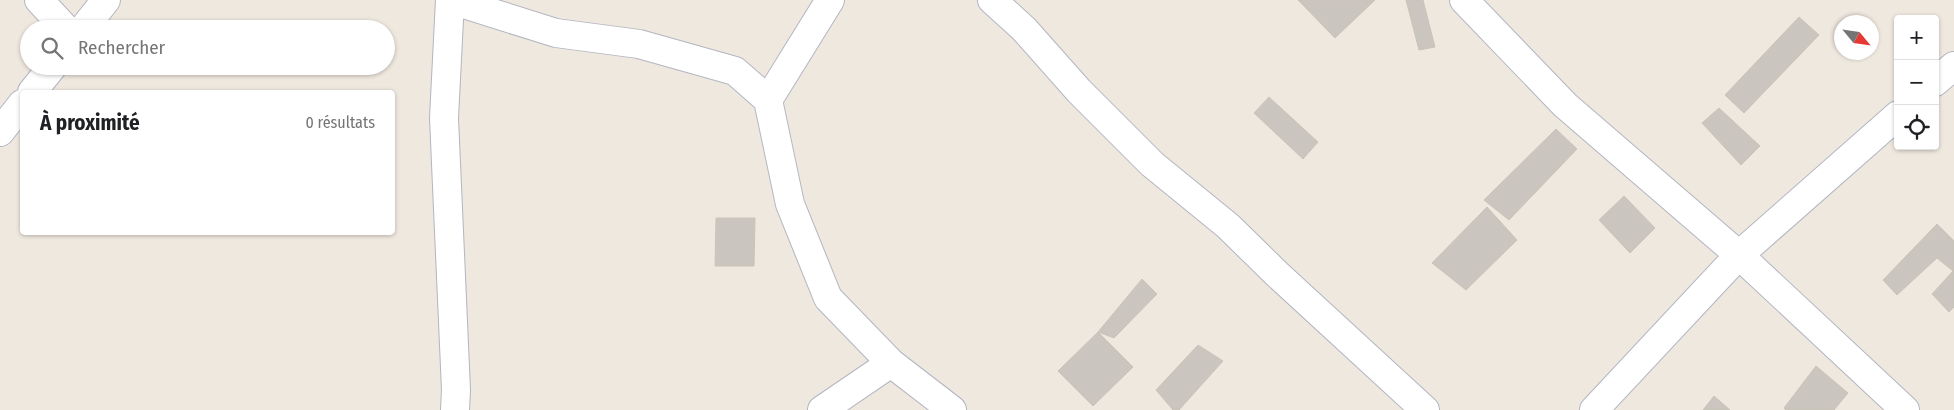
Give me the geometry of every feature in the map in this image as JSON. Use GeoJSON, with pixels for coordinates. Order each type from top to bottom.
{"type":"FeatureCollection","features":[{"type":"Feature","properties":{"kind":"street"},"geometry":{"type":"LineString","coordinates":[[39,0],[58,20]]}},
{"type":"Feature","properties":{"kind":"street"},"geometry":{"type":"LineString","coordinates":[[90,20],[106,0]]}},
{"type":"Feature","properties":{"kind":"street"},"geometry":{"type":"LineString","coordinates":[[455,410],[456,390],[444,118],[450,0],[556,33],[640,44],[735,71],[768,100],[790,204],[828,298],[891,363],[952,410]]}},
{"type":"Feature","properties":{"kind":"street"},"geometry":{"type":"LineString","coordinates":[[768,100],[830,0]]}},
{"type":"Feature","properties":{"kind":"street"},"geometry":{"type":"LineString","coordinates":[[992,0],[1024,29],[1079,91],[1152,164],[1228,226],[1277,274],[1425,410]]}},
{"type":"Feature","properties":{"kind":"street"},"geometry":{"type":"LineString","coordinates":[[1464,0],[1566,105],[1740,255],[1905,410]]}},
{"type":"Feature","properties":{"kind":"street"},"geometry":{"type":"LineString","coordinates":[[1939,79],[1954,66]]}},
{"type":"Feature","properties":{"kind":"street"},"geometry":{"type":"LineString","coordinates":[[34,90],[46,75]]}},
{"type":"Feature","properties":{"kind":"street"},"geometry":{"type":"LineString","coordinates":[[0,132],[20,107]]}},
{"type":"Feature","properties":{"kind":"street"},"geometry":{"type":"LineString","coordinates":[[1594,410],[1740,255],[1894,119]]}},
{"type":"Feature","properties":{"kind":"street"},"geometry":{"type":"LineString","coordinates":[[822,410],[891,363]]}},
{"type":"Feature","properties":{"kind":"building"},"geometry":{"type":"Polygon","coordinates":[[[1298,0],[1375,0],[1335,38],[1298,0]]]}},
{"type":"Feature","properties":{"kind":"building"},"geometry":{"type":"Polygon","coordinates":[[[1406,0],[1423,0],[1435,47],[1419,50],[1406,0]]]}},
{"type":"Feature","properties":{"kind":"building"},"geometry":{"type":"Polygon","coordinates":[[[1799,17],[1819,35],[1744,113],[1725,95],[1799,17]]]}},
{"type":"Feature","properties":{"kind":"building"},"geometry":{"type":"Polygon","coordinates":[[[1269,97],[1318,142],[1303,159],[1254,113],[1269,97]]]}},
{"type":"Feature","properties":{"kind":"building"},"geometry":{"type":"Polygon","coordinates":[[[1719,108],[1760,146],[1741,165],[1702,123],[1719,108]]]}},
{"type":"Feature","properties":{"kind":"building"},"geometry":{"type":"Polygon","coordinates":[[[1556,129],[1577,149],[1509,220],[1484,200],[1556,129]]]}},
{"type":"Feature","properties":{"kind":"building"},"geometry":{"type":"Polygon","coordinates":[[[1624,196],[1655,228],[1630,253],[1599,220],[1624,196]]]}},
{"type":"Feature","properties":{"kind":"building"},"geometry":{"type":"Polygon","coordinates":[[[1487,207],[1517,240],[1466,290],[1432,263],[1487,207]]]}},
{"type":"Feature","properties":{"kind":"building"},"geometry":{"type":"Polygon","coordinates":[[[716,218],[755,218],[754,266],[715,266],[716,218]]]}},
{"type":"Feature","properties":{"kind":"building"},"geometry":{"type":"Polygon","coordinates":[[[1937,224],[1954,241],[1954,307],[1949,312],[1932,294],[1953,271],[1937,258],[1897,295],[1883,280],[1937,224]]]}},
{"type":"Feature","properties":{"kind":"building"},"geometry":{"type":"Polygon","coordinates":[[[1142,279],[1157,294],[1114,338],[1098,332],[1142,279]]]}},
{"type":"Feature","properties":{"kind":"building"},"geometry":{"type":"Polygon","coordinates":[[[1098,332],[1133,367],[1093,406],[1058,371],[1098,332]]]}},
{"type":"Feature","properties":{"kind":"building"},"geometry":{"type":"Polygon","coordinates":[[[1198,345],[1223,361],[1179,410],[1173,410],[1156,390],[1198,345]]]}},
{"type":"Feature","properties":{"kind":"building"},"geometry":{"type":"Polygon","coordinates":[[[1816,366],[1848,393],[1834,410],[1786,410],[1784,408],[1816,366]]]}},
{"type":"Feature","properties":{"kind":"building"},"geometry":{"type":"Polygon","coordinates":[[[1714,396],[1730,410],[1703,410],[1714,396]]]}}]}
